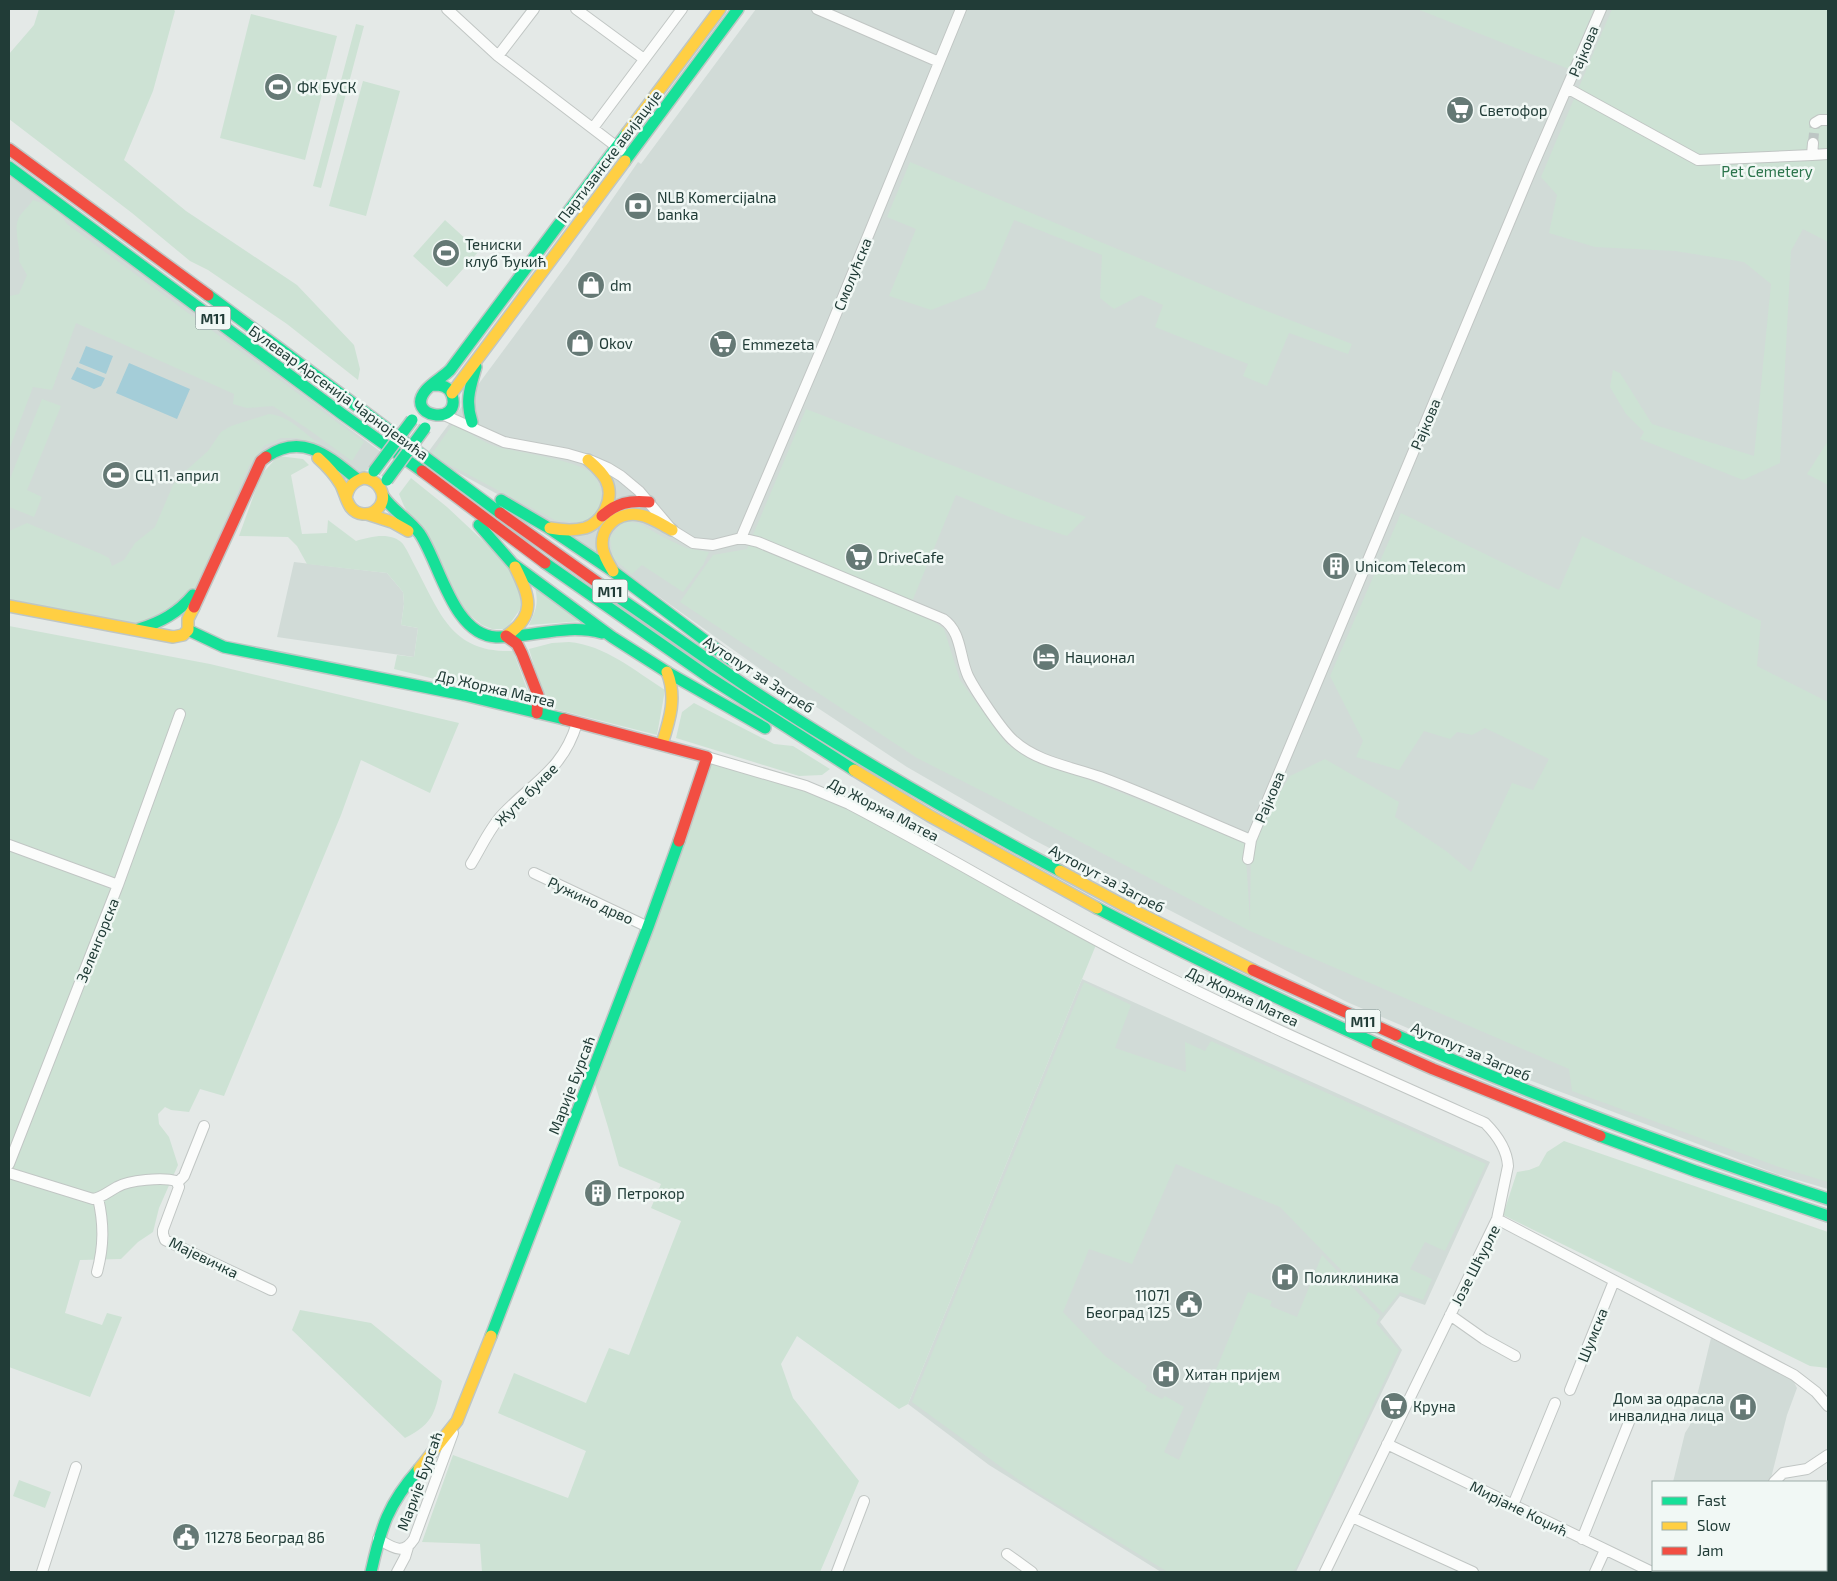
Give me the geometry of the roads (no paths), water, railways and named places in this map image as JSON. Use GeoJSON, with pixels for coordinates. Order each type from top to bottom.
{"type":"FeatureCollection","features":[{"type":"Feature","properties":{"kind":"main road","name":"Партизанске авијације"},"geometry":{"type":"LineString","coordinates":[[360,479],[374,471],[422,405],[423,393],[444,377],[451,368],[720,9]]}},
{"type":"Feature","properties":{"kind":"main road","name":"Партизанске авијације"},"geometry":{"type":"LineString","coordinates":[[383,494],[387,480],[424,428],[440,415],[448,412],[452,398],[479,356],[736,9]]}},
{"type":"Feature","properties":{"kind":"main road","name":"Булевар Арсенија Чарнојевића"},"geometry":{"type":"LineString","coordinates":[[9,149],[170,266],[434,464]]}},
{"type":"Feature","properties":{"kind":"main road","name":"Булевар Арсенија Чарнојевића"},"geometry":{"type":"LineString","coordinates":[[9,167],[418,468],[457,499]]}},
{"type":"Feature","properties":{"kind":"main road"},"geometry":{"type":"LineString","coordinates":[[472,422],[468,410],[468,396],[479,356]]}},
{"type":"Feature","properties":{"kind":"main road"},"geometry":{"type":"LineString","coordinates":[[433,385],[446,387],[452,398]]}},
{"type":"Feature","properties":{"kind":"main road"},"geometry":{"type":"LineString","coordinates":[[422,405],[427,412],[440,415]]}},
{"type":"Feature","properties":{"kind":"main road"},"geometry":{"type":"LineString","coordinates":[[181,630],[261,461],[270,453],[286,446],[305,446],[319,451],[360,479],[373,480],[378,483],[389,505],[414,526],[425,542],[456,610],[466,623],[481,634],[506,636],[570,628],[592,630],[612,637]]}},
{"type":"Feature","properties":{"kind":"main road"},"geometry":{"type":"LineString","coordinates":[[305,446],[328,468],[341,486],[351,509],[361,514],[379,517],[402,527],[426,546]]}},
{"type":"Feature","properties":{"kind":"main road"},"geometry":{"type":"LineString","coordinates":[[588,460],[598,469],[607,483],[608,518],[602,546],[607,561],[614,572]]}},
{"type":"Feature","properties":{"kind":"main road"},"geometry":{"type":"LineString","coordinates":[[434,464],[548,527],[614,572],[739,666]]}},
{"type":"Feature","properties":{"kind":"main road","name":"Аутопут за Загреб"},"geometry":{"type":"LineString","coordinates":[[434,464],[607,590],[790,713],[928,797],[1136,912],[1283,984],[1403,1039],[1571,1108],[1729,1166],[1828,1199]]}},
{"type":"Feature","properties":{"kind":"main road"},"geometry":{"type":"LineString","coordinates":[[608,518],[620,502],[621,492],[616,473]]}},
{"type":"Feature","properties":{"kind":"main road"},"geometry":{"type":"LineString","coordinates":[[346,498],[348,487],[360,479]]}},
{"type":"Feature","properties":{"kind":"main road"},"geometry":{"type":"LineString","coordinates":[[367,514],[381,505],[383,494]]}},
{"type":"Feature","properties":{"kind":"main road"},"geometry":{"type":"LineString","coordinates":[[457,499],[513,564],[525,585],[529,602],[528,610],[522,623],[515,631],[506,636]]}},
{"type":"Feature","properties":{"kind":"main road","name":"Аутопут за Загреб"},"geometry":{"type":"LineString","coordinates":[[457,499],[655,643],[806,741],[1025,870],[1167,945],[1294,1006],[1420,1063],[1565,1122],[1720,1180],[1828,1216]]}},
{"type":"Feature","properties":{"kind":"main road"},"geometry":{"type":"LineString","coordinates":[[620,502],[649,502]]}},
{"type":"Feature","properties":{"kind":"main road"},"geometry":{"type":"LineString","coordinates":[[548,527],[568,531],[577,530],[624,514],[640,515],[672,530]]}},
{"type":"Feature","properties":{"kind":"main road"},"geometry":{"type":"LineString","coordinates":[[513,564],[612,637],[667,672],[777,734],[806,741]]}},
{"type":"Feature","properties":{"kind":"main road"},"geometry":{"type":"LineString","coordinates":[[136,630],[155,624],[177,612],[201,588]]}},
{"type":"Feature","properties":{"kind":"main road","name":"Др Жоржа Матеа"},"geometry":{"type":"LineString","coordinates":[[9,606],[136,630],[181,630],[202,646],[224,647],[427,687],[662,744],[707,757]]}},
{"type":"Feature","properties":{"kind":"main road"},"geometry":{"type":"LineString","coordinates":[[177,612],[184,615],[181,630]]}},
{"type":"Feature","properties":{"kind":"main road"},"geometry":{"type":"LineString","coordinates":[[166,618],[166,630],[181,630]]}},
{"type":"Feature","properties":{"kind":"main road"},"geometry":{"type":"LineString","coordinates":[[506,636],[517,644],[522,654],[538,696],[537,713]]}},
{"type":"Feature","properties":{"kind":"main road"},"geometry":{"type":"LineString","coordinates":[[662,744],[672,711],[674,692],[667,672]]}},
{"type":"Feature","properties":{"kind":"main road"},"geometry":{"type":"LineString","coordinates":[[752,676],[787,704],[790,713]]}},
{"type":"Feature","properties":{"kind":"main road"},"geometry":{"type":"LineString","coordinates":[[672,711],[684,699],[698,696],[713,698]]}},
{"type":"Feature","properties":{"kind":"main road","name":"Марије Бурсаћ"},"geometry":{"type":"LineString","coordinates":[[371,1572],[378,1539],[388,1513],[402,1490],[457,1421],[524,1252],[648,927],[694,801],[707,757]]}},
{"type":"Feature","properties":{"kind":"street"},"geometry":{"type":"LineString","coordinates":[[447,9],[498,56],[628,155]]}},
{"type":"Feature","properties":{"kind":"street"},"geometry":{"type":"LineString","coordinates":[[498,56],[534,9]]}},
{"type":"Feature","properties":{"kind":"street"},"geometry":{"type":"LineString","coordinates":[[576,9],[644,59]]}},
{"type":"Feature","properties":{"kind":"street"},"geometry":{"type":"LineString","coordinates":[[593,128],[682,9]]}},
{"type":"Feature","properties":{"kind":"street"},"geometry":{"type":"LineString","coordinates":[[817,9],[939,62]]}},
{"type":"Feature","properties":{"kind":"street","name":"Смолућска"},"geometry":{"type":"LineString","coordinates":[[741,538],[961,9]]}},
{"type":"Feature","properties":{"kind":"street","name":"Рајкова"},"geometry":{"type":"LineString","coordinates":[[1248,860],[1251,840],[1506,229],[1601,9]]}},
{"type":"Feature","properties":{"kind":"street"},"geometry":{"type":"LineString","coordinates":[[1567,88],[1698,160],[1828,154]]}},
{"type":"Feature","properties":{"kind":"street"},"geometry":{"type":"LineString","coordinates":[[1815,123],[1820,120],[1828,120]]}},
{"type":"Feature","properties":{"kind":"street"},"geometry":{"type":"LineString","coordinates":[[1812,155],[1813,143]]}},
{"type":"Feature","properties":{"kind":"street"},"geometry":{"type":"LineString","coordinates":[[452,398],[481,432]]}},
{"type":"Feature","properties":{"kind":"street"},"geometry":{"type":"LineString","coordinates":[[440,415],[512,444],[568,454],[588,460],[616,473],[630,483],[649,502],[672,530],[685,539],[700,544],[717,544],[741,538],[758,542],[948,622],[956,633],[960,652],[969,677],[1006,733],[1024,749],[1045,759],[1103,778],[1251,840]]}},
{"type":"Feature","properties":{"kind":"street","name":"Зеленгорска"},"geometry":{"type":"LineString","coordinates":[[9,1164],[118,885],[180,714]]}},
{"type":"Feature","properties":{"kind":"street","name":"Жуте букве"},"geometry":{"type":"LineString","coordinates":[[471,864],[498,819],[547,774],[562,757],[577,723]]}},
{"type":"Feature","properties":{"kind":"street","name":"Др Жоржа Матеа"},"geometry":{"type":"LineString","coordinates":[[707,757],[806,786],[849,804],[1032,905],[1176,981],[1486,1124],[1496,1135],[1507,1158],[1506,1181],[1497,1219]]}},
{"type":"Feature","properties":{"kind":"street"},"geometry":{"type":"LineString","coordinates":[[9,845],[118,885]]}},
{"type":"Feature","properties":{"kind":"street","name":"Ружино дрво"},"geometry":{"type":"LineString","coordinates":[[534,873],[648,927]]}},
{"type":"Feature","properties":{"kind":"street","name":"Мајевичка"},"geometry":{"type":"LineString","coordinates":[[204,1126],[184,1176],[178,1182],[179,1187],[162,1234],[165,1240],[271,1290]]}},
{"type":"Feature","properties":{"kind":"street"},"geometry":{"type":"LineString","coordinates":[[9,1173],[89,1198],[98,1198],[119,1186],[136,1182],[171,1180],[178,1182]]}},
{"type":"Feature","properties":{"kind":"street"},"geometry":{"type":"LineString","coordinates":[[97,1272],[102,1253],[103,1237],[98,1198]]}},
{"type":"Feature","properties":{"kind":"street","name":"Јозе Шћурле"},"geometry":{"type":"LineString","coordinates":[[1325,1572],[1497,1219],[1794,1375],[1816,1392],[1828,1406]]}},
{"type":"Feature","properties":{"kind":"street","name":"Шумска"},"geometry":{"type":"LineString","coordinates":[[1570,1390],[1614,1281]]}},
{"type":"Feature","properties":{"kind":"street"},"geometry":{"type":"LineString","coordinates":[[1450,1315],[1484,1339],[1515,1356]]}},
{"type":"Feature","properties":{"kind":"street"},"geometry":{"type":"LineString","coordinates":[[1513,1506],[1555,1403]]}},
{"type":"Feature","properties":{"kind":"street","name":"Марије Бурсаћ"},"geometry":{"type":"LineString","coordinates":[[378,1539],[395,1548],[408,1547],[414,1538],[457,1421]]}},
{"type":"Feature","properties":{"kind":"street"},"geometry":{"type":"LineString","coordinates":[[1582,1539],[1629,1422]]}},
{"type":"Feature","properties":{"kind":"street","name":"Мирјане Коџић"},"geometry":{"type":"LineString","coordinates":[[1387,1444],[1652,1572]]}},
{"type":"Feature","properties":{"kind":"street"},"geometry":{"type":"LineString","coordinates":[[1775,1481],[1783,1473],[1807,1469],[1828,1455]]}},
{"type":"Feature","properties":{"kind":"street"},"geometry":{"type":"LineString","coordinates":[[42,1572],[76,1467]]}},
{"type":"Feature","properties":{"kind":"street"},"geometry":{"type":"LineString","coordinates":[[837,1572],[864,1501]]}},
{"type":"Feature","properties":{"kind":"street"},"geometry":{"type":"LineString","coordinates":[[1352,1517],[1473,1572]]}},
{"type":"Feature","properties":{"kind":"street"},"geometry":{"type":"LineString","coordinates":[[397,1572],[408,1547]]}},
{"type":"Feature","properties":{"kind":"street"},"geometry":{"type":"LineString","coordinates":[[1595,1572],[1605,1550]]}},
{"type":"Feature","properties":{"kind":"street"},"geometry":{"type":"LineString","coordinates":[[1007,1554],[1032,1572]]}},
{"type":"Feature","properties":{"kind":"water"},"geometry":{"type":"Polygon","coordinates":[[[86,346],[113,356],[106,374],[79,363],[86,346]]]}},
{"type":"Feature","properties":{"kind":"water"},"geometry":{"type":"Polygon","coordinates":[[[129,363],[190,389],[177,419],[116,393],[129,363]]]}},
{"type":"Feature","properties":{"kind":"water"},"geometry":{"type":"Polygon","coordinates":[[[77,367],[105,378],[101,386],[94,389],[71,379],[77,367]]]}},
{"type":"Feature","properties":{"kind":"tunnel"},"geometry":{"type":"LineString","coordinates":[[1813,143],[1815,123]]}},
{"type":"Feature","properties":{"kind":"place","name":"ФК БУСК"},"geometry":{"type":"Point","coordinates":[278,87]}},
{"type":"Feature","properties":{"kind":"place","name":"Светофор"},"geometry":{"type":"Point","coordinates":[1460,110]}},
{"type":"Feature","properties":{"kind":"place","name":"NLB Komercijalna banka"},"geometry":{"type":"Point","coordinates":[638,206]}},
{"type":"Feature","properties":{"kind":"place","name":"Тениски клуб Ђукић"},"geometry":{"type":"Point","coordinates":[446,253]}},
{"type":"Feature","properties":{"kind":"place","name":"dm"},"geometry":{"type":"Point","coordinates":[591,285]}},
{"type":"Feature","properties":{"kind":"place","name":"Okov"},"geometry":{"type":"Point","coordinates":[580,343]}},
{"type":"Feature","properties":{"kind":"place","name":"Emmezeta"},"geometry":{"type":"Point","coordinates":[723,344]}},
{"type":"Feature","properties":{"kind":"place","name":"СЦ 11. април"},"geometry":{"type":"Point","coordinates":[116,475]}},
{"type":"Feature","properties":{"kind":"place","name":"DriveCafe"},"geometry":{"type":"Point","coordinates":[859,557]}},
{"type":"Feature","properties":{"kind":"place","name":"Unicom Telecom"},"geometry":{"type":"Point","coordinates":[1336,566]}},
{"type":"Feature","properties":{"kind":"place","name":"Национал"},"geometry":{"type":"Point","coordinates":[1046,657]}},
{"type":"Feature","properties":{"kind":"place","name":"Петрокор"},"geometry":{"type":"Point","coordinates":[598,1193]}},
{"type":"Feature","properties":{"kind":"place","name":"Поликлиника"},"geometry":{"type":"Point","coordinates":[1285,1277]}},
{"type":"Feature","properties":{"kind":"place","name":"11071 Београд 125"},"geometry":{"type":"Point","coordinates":[1189,1304]}},
{"type":"Feature","properties":{"kind":"place","name":"Хитан пријем"},"geometry":{"type":"Point","coordinates":[1166,1374]}},
{"type":"Feature","properties":{"kind":"place","name":"Круна"},"geometry":{"type":"Point","coordinates":[1394,1406]}},
{"type":"Feature","properties":{"kind":"place","name":"Дом за одрасла инвалидна лица"},"geometry":{"type":"Point","coordinates":[1743,1407]}},
{"type":"Feature","properties":{"kind":"place","name":"11278 Београд 86"},"geometry":{"type":"Point","coordinates":[186,1537]}},
{"type":"Feature","properties":{"kind":"park label","name":"Pet Cemetery"},"geometry":{"type":"Point","coordinates":[1767,171]}}]}
